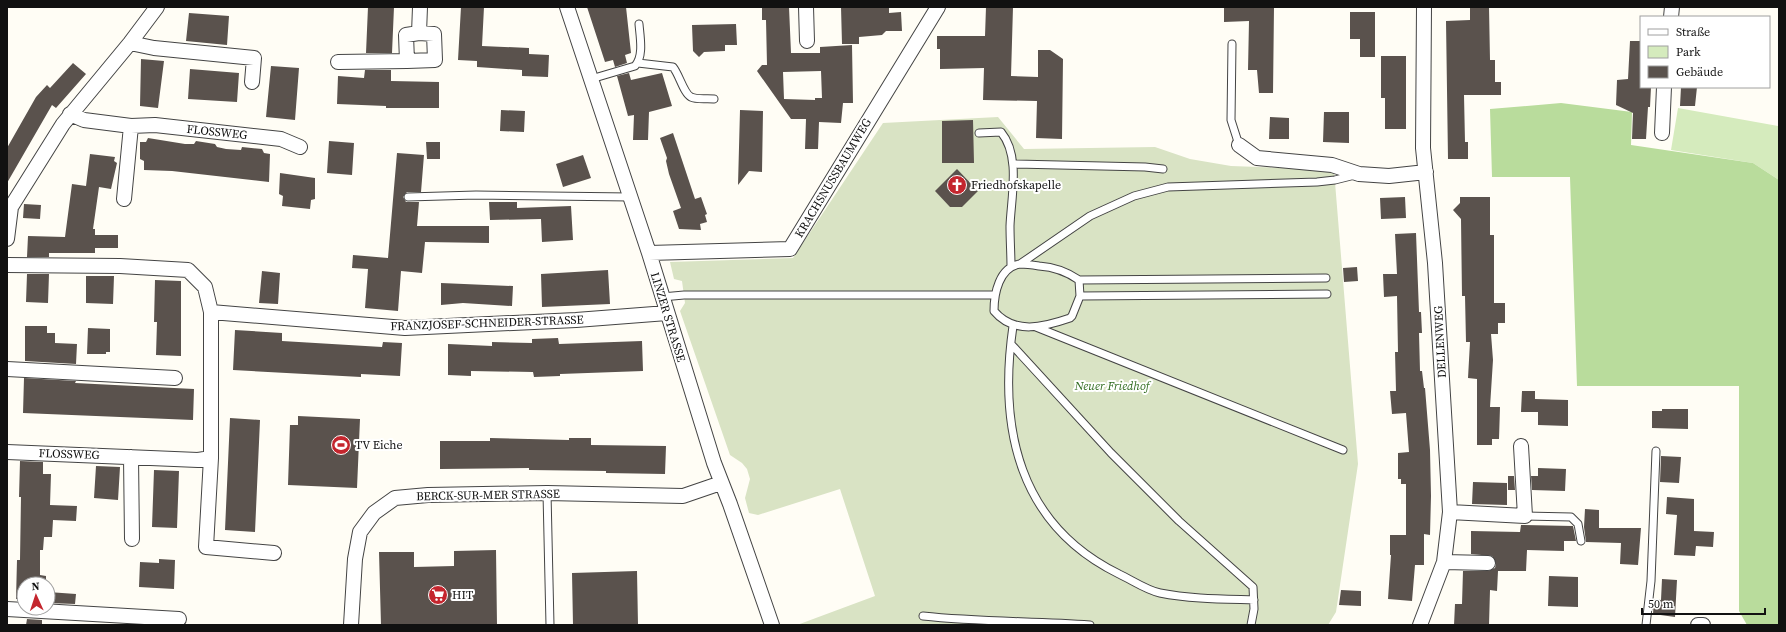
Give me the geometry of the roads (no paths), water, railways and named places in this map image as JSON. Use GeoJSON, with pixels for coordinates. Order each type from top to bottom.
{"type":"FeatureCollection","features":[{"type":"Feature","properties":{"kind":"street"},"geometry":{"type":"LineString","coordinates":[[7,238],[8,213],[70,114],[130,43],[157,7]]}},
{"type":"Feature","properties":{"kind":"street"},"geometry":{"type":"LineString","coordinates":[[418,32],[420,7]]}},
{"type":"Feature","properties":{"kind":"street","name":"LINZER STRASSE"},"geometry":{"type":"LineString","coordinates":[[567,7],[649,253],[721,483],[730,504],[772,625]]}},
{"type":"Feature","properties":{"kind":"street"},"geometry":{"type":"LineString","coordinates":[[806,7],[807,41]]}},
{"type":"Feature","properties":{"kind":"street","name":"KRACHSNUSSBAUMWEG"},"geometry":{"type":"LineString","coordinates":[[649,253],[790,249],[938,7]]}},
{"type":"Feature","properties":{"kind":"street","name":"DELLENWEG"},"geometry":{"type":"LineString","coordinates":[[1420,625],[1444,562],[1450,512],[1435,264],[1423,148],[1424,7]]}},
{"type":"Feature","properties":{"kind":"street"},"geometry":{"type":"LineString","coordinates":[[338,62],[408,61],[436,60],[434,34],[418,32],[406,35],[408,61]]}},
{"type":"Feature","properties":{"kind":"street"},"geometry":{"type":"LineString","coordinates":[[130,43],[154,48],[254,58],[252,82]]}},
{"type":"Feature","properties":{"kind":"street"},"geometry":{"type":"LineString","coordinates":[[1662,133],[1664,88]]}},
{"type":"Feature","properties":{"kind":"street","name":"FLOSSWEG"},"geometry":{"type":"LineString","coordinates":[[70,114],[84,120],[131,126],[155,126],[281,139],[300,147]]}},
{"type":"Feature","properties":{"kind":"street"},"geometry":{"type":"LineString","coordinates":[[124,199],[131,126]]}},
{"type":"Feature","properties":{"kind":"street"},"geometry":{"type":"LineString","coordinates":[[1239,145],[1257,158],[1332,165],[1359,174],[1389,176],[1426,172]]}},
{"type":"Feature","properties":{"kind":"street"},"geometry":{"type":"LineString","coordinates":[[7,264],[120,266],[188,270],[205,287],[211,312],[211,458],[206,547],[274,553]]}},
{"type":"Feature","properties":{"kind":"street","name":"FRANZJOSEF-SCHNEIDER-STRASSE"},"geometry":{"type":"LineString","coordinates":[[211,312],[405,328],[576,320],[667,313]]}},
{"type":"Feature","properties":{"kind":"street"},"geometry":{"type":"LineString","coordinates":[[7,370],[175,378]]}},
{"type":"Feature","properties":{"kind":"street"},"geometry":{"type":"LineString","coordinates":[[1450,512],[1525,516],[1521,446]]}},
{"type":"Feature","properties":{"kind":"street","name":"FLOSSWEG"},"geometry":{"type":"LineString","coordinates":[[7,452],[198,460],[211,458]]}},
{"type":"Feature","properties":{"kind":"street"},"geometry":{"type":"LineString","coordinates":[[131,457],[132,539]]}},
{"type":"Feature","properties":{"kind":"street","name":"BERCK-SUR-MER STRASSE"},"geometry":{"type":"LineString","coordinates":[[351,625],[355,559],[360,532],[374,513],[395,498],[428,495],[547,493],[683,496],[721,483]]}},
{"type":"Feature","properties":{"kind":"street"},"geometry":{"type":"LineString","coordinates":[[1444,562],[1488,563]]}},
{"type":"Feature","properties":{"kind":"street"},"geometry":{"type":"LineString","coordinates":[[7,609],[179,618]]}},
{"type":"Feature","properties":{"kind":"street"},"geometry":{"type":"LineString","coordinates":[[1698,625],[1703,625]]}},
{"type":"Feature","properties":{"kind":"lane"},"geometry":{"type":"LineString","coordinates":[[638,63],[641,49],[640,24]]}},
{"type":"Feature","properties":{"kind":"lane"},"geometry":{"type":"LineString","coordinates":[[1232,44],[1232,120],[1239,145]]}},
{"type":"Feature","properties":{"kind":"lane"},"geometry":{"type":"LineString","coordinates":[[591,78],[634,66],[638,63],[673,67],[678,73],[686,94],[692,97],[714,99]]}},
{"type":"Feature","properties":{"kind":"lane"},"geometry":{"type":"LineString","coordinates":[[979,133],[1001,132],[1007,139],[1013,164],[1010,228],[1011,267]]}},
{"type":"Feature","properties":{"kind":"lane"},"geometry":{"type":"LineString","coordinates":[[1013,164],[1163,169]]}},
{"type":"Feature","properties":{"kind":"lane"},"geometry":{"type":"LineString","coordinates":[[1079,280],[1080,296],[1072,316],[1055,323],[1036,327],[1013,326],[999,317],[994,311],[994,295],[1003,276],[1011,267],[1020,264],[1090,216],[1134,196],[1168,187],[1317,182],[1335,180],[1359,174]]}},
{"type":"Feature","properties":{"kind":"lane"},"geometry":{"type":"LineString","coordinates":[[408,197],[476,195],[630,197]]}},
{"type":"Feature","properties":{"kind":"lane"},"geometry":{"type":"LineString","coordinates":[[1020,264],[1052,267],[1068,272],[1079,280],[1326,278]]}},
{"type":"Feature","properties":{"kind":"lane"},"geometry":{"type":"LineString","coordinates":[[1080,296],[1327,294]]}},
{"type":"Feature","properties":{"kind":"lane"},"geometry":{"type":"LineString","coordinates":[[662,297],[684,295],[994,295]]}},
{"type":"Feature","properties":{"kind":"lane"},"geometry":{"type":"LineString","coordinates":[[1013,326],[1009,387],[1012,433],[1025,480],[1043,511],[1069,542],[1106,568],[1158,592],[1204,599],[1254,600]]}},
{"type":"Feature","properties":{"kind":"lane"},"geometry":{"type":"LineString","coordinates":[[1036,327],[1343,450]]}},
{"type":"Feature","properties":{"kind":"lane"},"geometry":{"type":"LineString","coordinates":[[1011,344],[1111,453],[1180,521],[1254,587],[1254,609],[1251,625]]}},
{"type":"Feature","properties":{"kind":"lane"},"geometry":{"type":"LineString","coordinates":[[1646,625],[1651,587],[1656,451]]}},
{"type":"Feature","properties":{"kind":"lane"},"geometry":{"type":"LineString","coordinates":[[547,493],[550,625]]}},
{"type":"Feature","properties":{"kind":"lane"},"geometry":{"type":"LineString","coordinates":[[1525,516],[1571,517],[1578,524],[1582,541]]}},
{"type":"Feature","properties":{"kind":"lane"},"geometry":{"type":"LineString","coordinates":[[923,616],[968,620],[1023,621],[1090,625]]}},
{"type":"Feature","properties":{"kind":"place","name":"Friedhofskapelle"},"geometry":{"type":"Point","coordinates":[957,185]}},
{"type":"Feature","properties":{"kind":"place","name":"TV Eiche"},"geometry":{"type":"Point","coordinates":[341,445]}},
{"type":"Feature","properties":{"kind":"place","name":"HIT"},"geometry":{"type":"Point","coordinates":[438,595]}},
{"type":"Feature","properties":{"kind":"park label","name":"Neuer Friedhof"},"geometry":{"type":"Point","coordinates":[1112,386]}}]}
